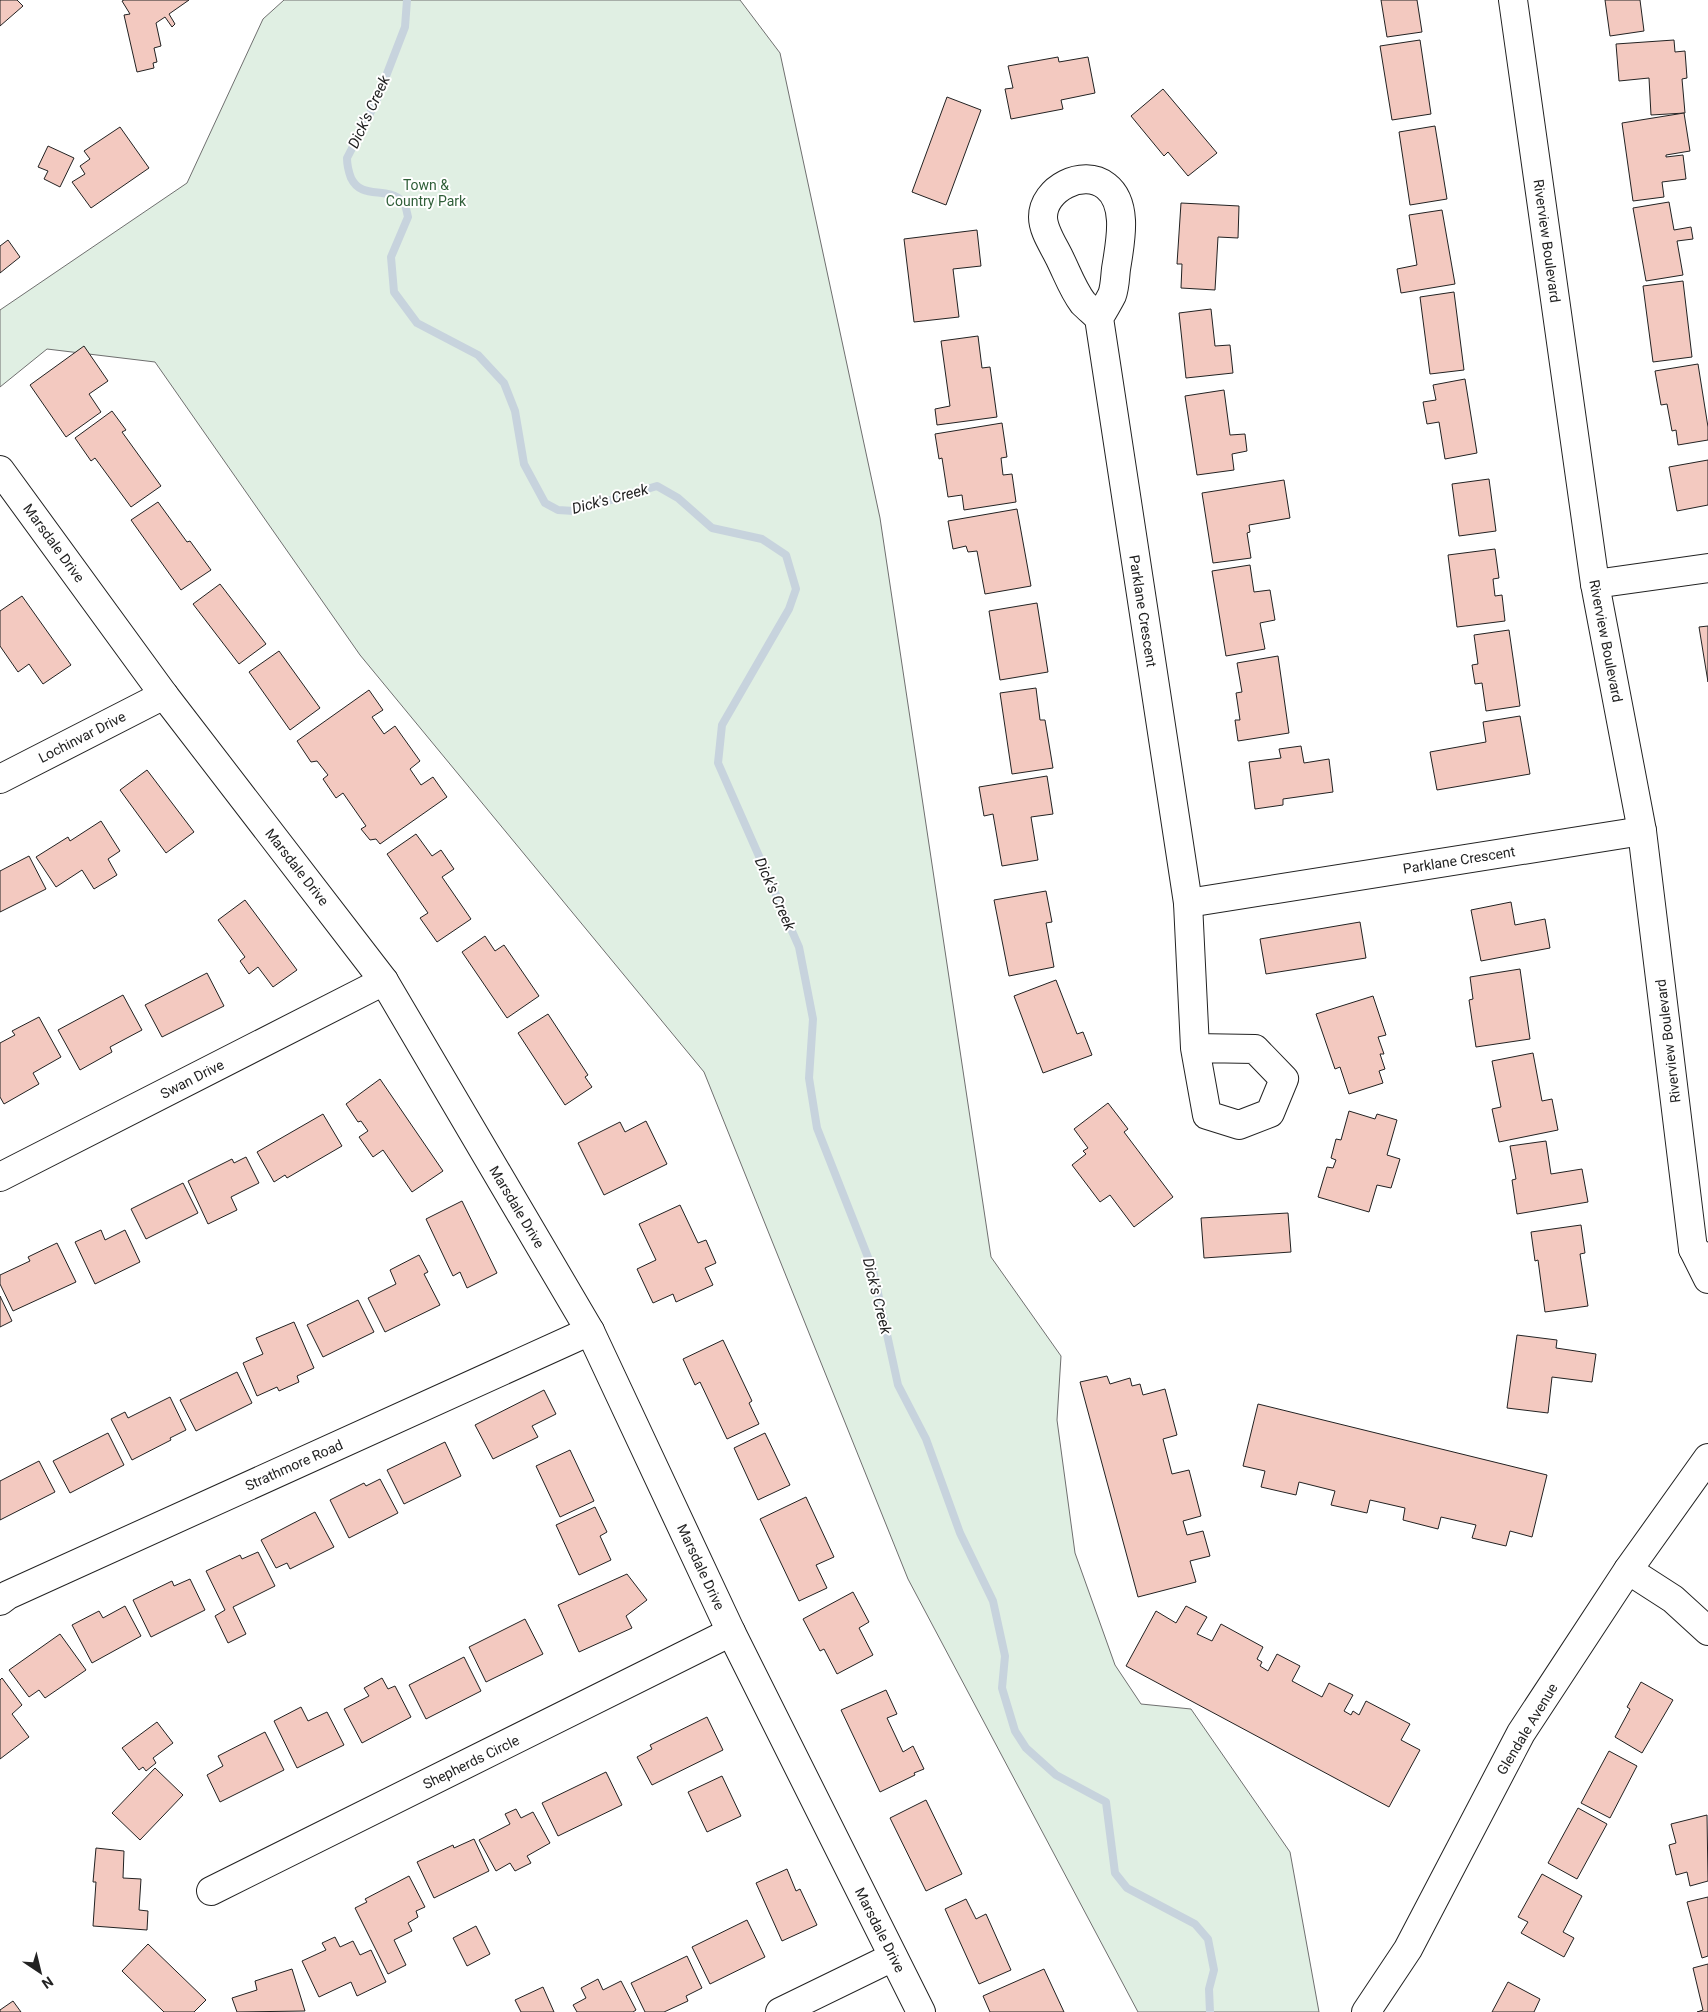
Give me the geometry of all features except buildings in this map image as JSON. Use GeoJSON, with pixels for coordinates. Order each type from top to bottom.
{"type":"FeatureCollection","features":[{"type":"Feature","properties":{"kind":"street","name":"Riverview Boulevard"},"geometry":{"type":"LineString","coordinates":[[1513,0],[1595,584],[1642,831],[1700,1254],[1708,1279]]}},
{"type":"Feature","properties":{"kind":"street","name":"Parklane Crescent"},"geometry":{"type":"LineString","coordinates":[[1099,318],[1188,903],[1195,1048]]}},
{"type":"Feature","properties":{"kind":"street","name":"Marsdale Drive"},"geometry":{"type":"LineString","coordinates":[[0,470],[164,695],[384,981],[590,1331],[731,1632],[920,2012]]}},
{"type":"Feature","properties":{"kind":"street"},"geometry":{"type":"LineString","coordinates":[[1595,584],[1708,568]]}},
{"type":"Feature","properties":{"kind":"street","name":"Lochinvar Drive"},"geometry":{"type":"LineString","coordinates":[[0,779],[164,695]]}},
{"type":"Feature","properties":{"kind":"street","name":"Parklane Crescent"},"geometry":{"type":"LineString","coordinates":[[1188,903],[1642,831]]}},
{"type":"Feature","properties":{"kind":"street","name":"Swan Drive"},"geometry":{"type":"LineString","coordinates":[[0,1177],[384,981]]}},
{"type":"Feature","properties":{"kind":"street","name":"Strathmore Road"},"geometry":{"type":"LineString","coordinates":[[0,1602],[8,1595],[590,1331]]}},
{"type":"Feature","properties":{"kind":"street","name":"Glendale Avenue"},"geometry":{"type":"LineString","coordinates":[[1366,2012],[1408,1949],[1521,1733],[1628,1570],[1708,1458]]}},
{"type":"Feature","properties":{"kind":"street"},"geometry":{"type":"LineString","coordinates":[[1628,1570],[1673,1599],[1708,1631]]}},
{"type":"Feature","properties":{"kind":"street","name":"Shepherds Circle"},"geometry":{"type":"LineString","coordinates":[[211,1891],[731,1632]]}},
{"type":"Feature","properties":{"kind":"street"},"geometry":{"type":"LineString","coordinates":[[780,2012],[893,1956]]}},
{"type":"Feature","properties":{"kind":"green space","name":"Town & Country Park"},"geometry":{"type":"Polygon","coordinates":[[[284,0],[740,0],[780,53],[880,518],[991,1257],[1061,1356],[1057,1420],[1075,1553],[1115,1665],[1141,1704],[1191,1709],[1290,1852],[1319,2012],[1138,2012],[908,1579],[704,1072],[360,655],[155,362],[47,349],[0,387],[0,310],[187,183],[263,19],[284,0]]]}},
{"type":"Feature","properties":{"kind":"waterway","name":"Dick's Creek"},"geometry":{"type":"LineString","coordinates":[[407,0],[405,27],[376,102],[347,158],[349,173],[356,185],[368,191],[390,194],[397,197],[406,207],[408,217],[391,257],[394,292],[417,323],[478,355],[504,383],[515,411],[524,464],[545,503],[558,510],[574,511],[657,486],[678,498],[712,528],[762,539],[786,555],[796,589],[789,609],[722,725],[718,763],[799,947],[813,1019],[809,1078],[817,1128],[873,1270],[898,1385],[926,1439],[960,1533],[993,1601],[1005,1656],[1002,1688],[1015,1731],[1026,1748],[1056,1775],[1106,1802],[1115,1873],[1127,1888],[1195,1924],[1208,1939],[1214,1970],[1209,1989],[1210,2012]]}}]}
